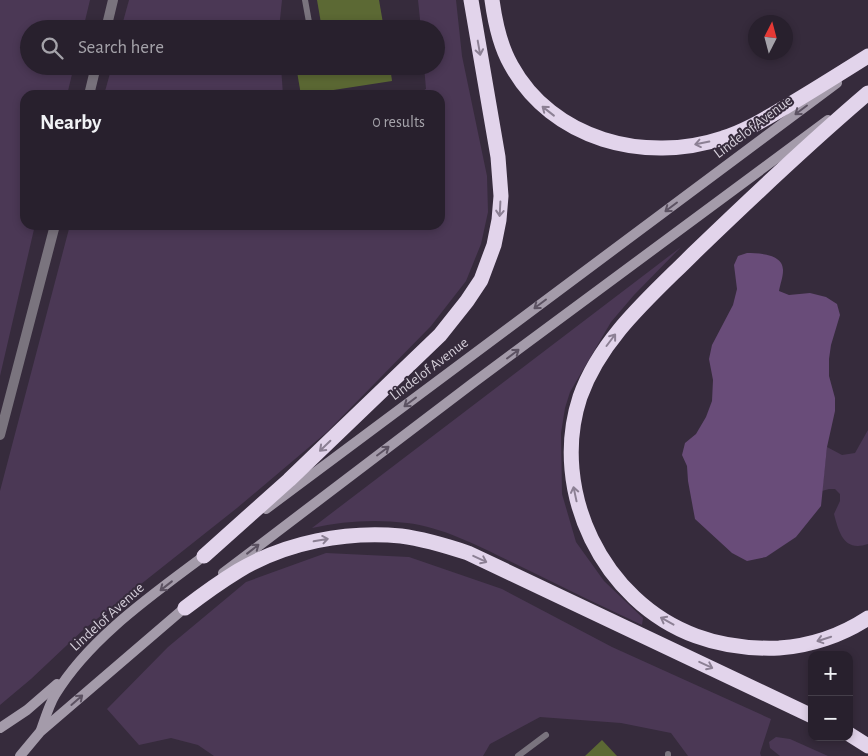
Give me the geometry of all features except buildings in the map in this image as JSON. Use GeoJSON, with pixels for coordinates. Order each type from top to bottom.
{"type":"FeatureCollection","features":[{"type":"Feature","properties":{"kind":"highway"},"geometry":{"type":"LineString","coordinates":[[204,556],[289,480],[440,334],[467,302],[481,280],[494,245],[499,220],[500,196],[498,157],[471,0]]}},
{"type":"Feature","properties":{"kind":"highway"},"geometry":{"type":"LineString","coordinates":[[492,0],[506,56],[522,83],[536,100],[545,109],[578,130],[615,143],[642,147],[686,146],[723,138],[749,128],[868,58]]}},
{"type":"Feature","properties":{"kind":"highway"},"geometry":{"type":"LineString","coordinates":[[868,92],[786,164],[633,314],[608,343],[589,376],[580,398],[575,422],[571,460],[579,510],[588,534],[607,568],[642,605],[662,619],[693,635],[714,642],[739,647],[764,648],[790,647],[826,639],[868,618]]}},
{"type":"Feature","properties":{"kind":"highway"},"geometry":{"type":"LineString","coordinates":[[185,608],[238,571],[285,550],[310,542],[343,537],[403,536],[444,545],[468,554],[808,714]]}},
{"type":"Feature","properties":{"kind":"highway"},"geometry":{"type":"LineString","coordinates":[[853,737],[868,746]]}},
{"type":"Feature","properties":{"kind":"main road","name":"Lindelof Avenue"},"geometry":{"type":"LineString","coordinates":[[40,732],[54,697],[84,657],[132,613],[204,556],[868,58]]}},
{"type":"Feature","properties":{"kind":"main road","name":"Lindelof Avenue"},"geometry":{"type":"LineString","coordinates":[[20,756],[40,732],[227,570],[278,530],[868,92]]}},
{"type":"Feature","properties":{"kind":"main road"},"geometry":{"type":"LineString","coordinates":[[0,728],[42,699],[84,657]]}},
{"type":"Feature","properties":{"kind":"street"},"geometry":{"type":"LineString","coordinates":[[108,20],[113,0]]}},
{"type":"Feature","properties":{"kind":"street"},"geometry":{"type":"LineString","coordinates":[[90,90],[94,75]]}},
{"type":"Feature","properties":{"kind":"street"},"geometry":{"type":"LineString","coordinates":[[0,435],[54,230]]}},
{"type":"Feature","properties":{"kind":"lane"},"geometry":{"type":"LineString","coordinates":[[305,0],[309,20]]}},
{"type":"Feature","properties":{"kind":"lane"},"geometry":{"type":"LineString","coordinates":[[518,756],[546,735]]}},
{"type":"Feature","properties":{"kind":"shaded area"},"geometry":{"type":"Polygon","coordinates":[[[0,0],[90,0],[85,20],[20,20],[20,75],[72,75],[68,90],[20,90],[20,230],[34,230],[0,376],[0,0]]]}},
{"type":"Feature","properties":{"kind":"shaded area"},"geometry":{"type":"Polygon","coordinates":[[[129,0],[282,0],[280,20],[123,20],[129,0]]]}},
{"type":"Feature","properties":{"kind":"shaded area"},"geometry":{"type":"Polygon","coordinates":[[[418,0],[456,0],[462,56],[487,176],[488,212],[481,244],[466,281],[431,326],[327,432],[237,508],[83,630],[0,705],[0,491],[69,230],[445,230],[445,90],[424,90],[426,89],[425,75],[445,75],[445,20],[420,20],[418,0]]]}},
{"type":"Feature","properties":{"kind":"shaded area"},"geometry":{"type":"Polygon","coordinates":[[[110,75],[282,75],[283,90],[105,90],[110,75]]]}},
{"type":"Feature","properties":{"kind":"shaded area"},"geometry":{"type":"Polygon","coordinates":[[[681,247],[634,295],[611,322],[570,392],[561,433],[562,494],[576,542],[604,581],[643,618],[642,625],[484,549],[453,535],[422,525],[371,521],[347,522],[312,528],[681,247]]]}},
{"type":"Feature","properties":{"kind":"shaded area"},"geometry":{"type":"Polygon","coordinates":[[[747,253],[770,256],[779,261],[782,265],[783,276],[779,291],[789,295],[810,293],[826,297],[837,304],[840,315],[829,359],[829,376],[835,398],[835,411],[827,447],[821,506],[796,537],[766,557],[747,561],[732,553],[695,519],[687,466],[682,455],[685,443],[696,434],[706,417],[712,401],[713,380],[709,359],[712,345],[733,305],[737,289],[734,265],[738,256],[747,253]]]}},
{"type":"Feature","properties":{"kind":"shaded area"},"geometry":{"type":"Polygon","coordinates":[[[868,430],[868,544],[860,546],[848,543],[838,528],[834,514],[840,501],[840,494],[835,489],[822,491],[827,447],[842,455],[855,453],[868,430]]]}},
{"type":"Feature","properties":{"kind":"shaded area"},"geometry":{"type":"Polygon","coordinates":[[[326,553],[409,557],[502,589],[612,647],[771,719],[760,753],[761,756],[688,756],[671,733],[621,723],[540,717],[490,744],[483,756],[214,756],[198,745],[171,738],[139,745],[107,709],[168,647],[246,582],[326,553]]]}},
{"type":"Feature","properties":{"kind":"shaded area"},"geometry":{"type":"Polygon","coordinates":[[[776,737],[790,739],[828,756],[780,756],[770,748],[769,742],[776,737]]]}}]}
